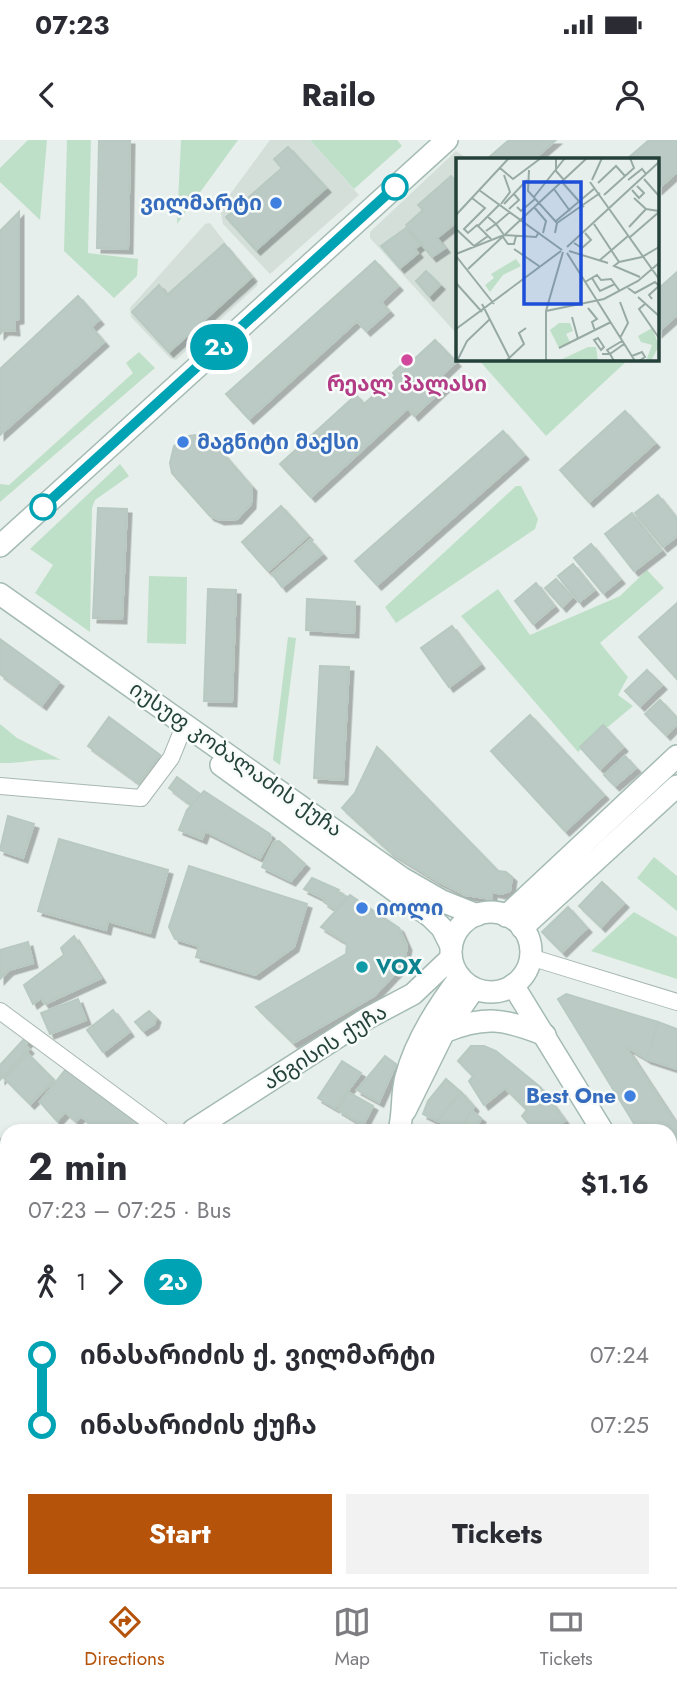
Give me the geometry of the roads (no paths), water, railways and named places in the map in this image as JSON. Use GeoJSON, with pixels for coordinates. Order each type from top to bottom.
{"type":"FeatureCollection","features":[{"type":"Feature","properties":{"kind":"street"},"geometry":{"type":"LineString","coordinates":[[0,546],[447,140]]}},
{"type":"Feature","properties":{"kind":"street","name":"იუსუფ კობალაძის ქუჩა"},"geometry":{"type":"LineString","coordinates":[[0,594],[402,878],[442,901],[477,915]]}},
{"type":"Feature","properties":{"kind":"street","name":"იუსუფ კობალაძის ქუჩა"},"geometry":{"type":"LineString","coordinates":[[0,611],[431,916],[442,928],[459,967]]}},
{"type":"Feature","properties":{"kind":"street"},"geometry":{"type":"LineString","coordinates":[[0,786],[141,798],[171,758],[180,736]]}},
{"type":"Feature","properties":{"kind":"street"},"geometry":{"type":"LineString","coordinates":[[514,922],[677,756]]}},
{"type":"Feature","properties":{"kind":"street"},"geometry":{"type":"LineString","coordinates":[[514,922],[677,786]]}},
{"type":"Feature","properties":{"kind":"street"},"geometry":{"type":"LineString","coordinates":[[402,1122],[444,1032],[459,967],[464,923],[477,915],[496,913],[514,922],[529,942],[530,957],[523,975],[513,985],[501,991],[459,967]]}},
{"type":"Feature","properties":{"kind":"street"},"geometry":{"type":"LineString","coordinates":[[530,957],[677,1002]]}},
{"type":"Feature","properties":{"kind":"street"},"geometry":{"type":"LineString","coordinates":[[402,1122],[405,1078],[459,967]]}},
{"type":"Feature","properties":{"kind":"street","name":"ანგისის ქუჩა"},"geometry":{"type":"LineString","coordinates":[[202,1124],[366,1019],[459,967]]}},
{"type":"Feature","properties":{"kind":"street"},"geometry":{"type":"LineString","coordinates":[[513,985],[598,1124]]}},
{"type":"Feature","properties":{"kind":"street"},"geometry":{"type":"LineString","coordinates":[[0,1011],[153,1124]]}},
{"type":"Feature","properties":{"kind":"street"},"geometry":{"type":"LineString","coordinates":[[444,1032],[469,1022],[489,1019],[514,1023],[545,1035]]}},
{"type":"Feature","properties":{"kind":"place","name":"ვილმარტი"},"geometry":{"type":"Point","coordinates":[276,203]}},
{"type":"Feature","properties":{"kind":"place","name":"რეალ პალასი"},"geometry":{"type":"Point","coordinates":[407,360]}},
{"type":"Feature","properties":{"kind":"place","name":"მაგნიტი მაქსი"},"geometry":{"type":"Point","coordinates":[183,442]}},
{"type":"Feature","properties":{"kind":"place","name":"იოლი"},"geometry":{"type":"Point","coordinates":[362,908]}},
{"type":"Feature","properties":{"kind":"place","name":"VOX"},"geometry":{"type":"Point","coordinates":[362,967]}},
{"type":"Feature","properties":{"kind":"place","name":"Best One"},"geometry":{"type":"Point","coordinates":[630,1096]}}]}
